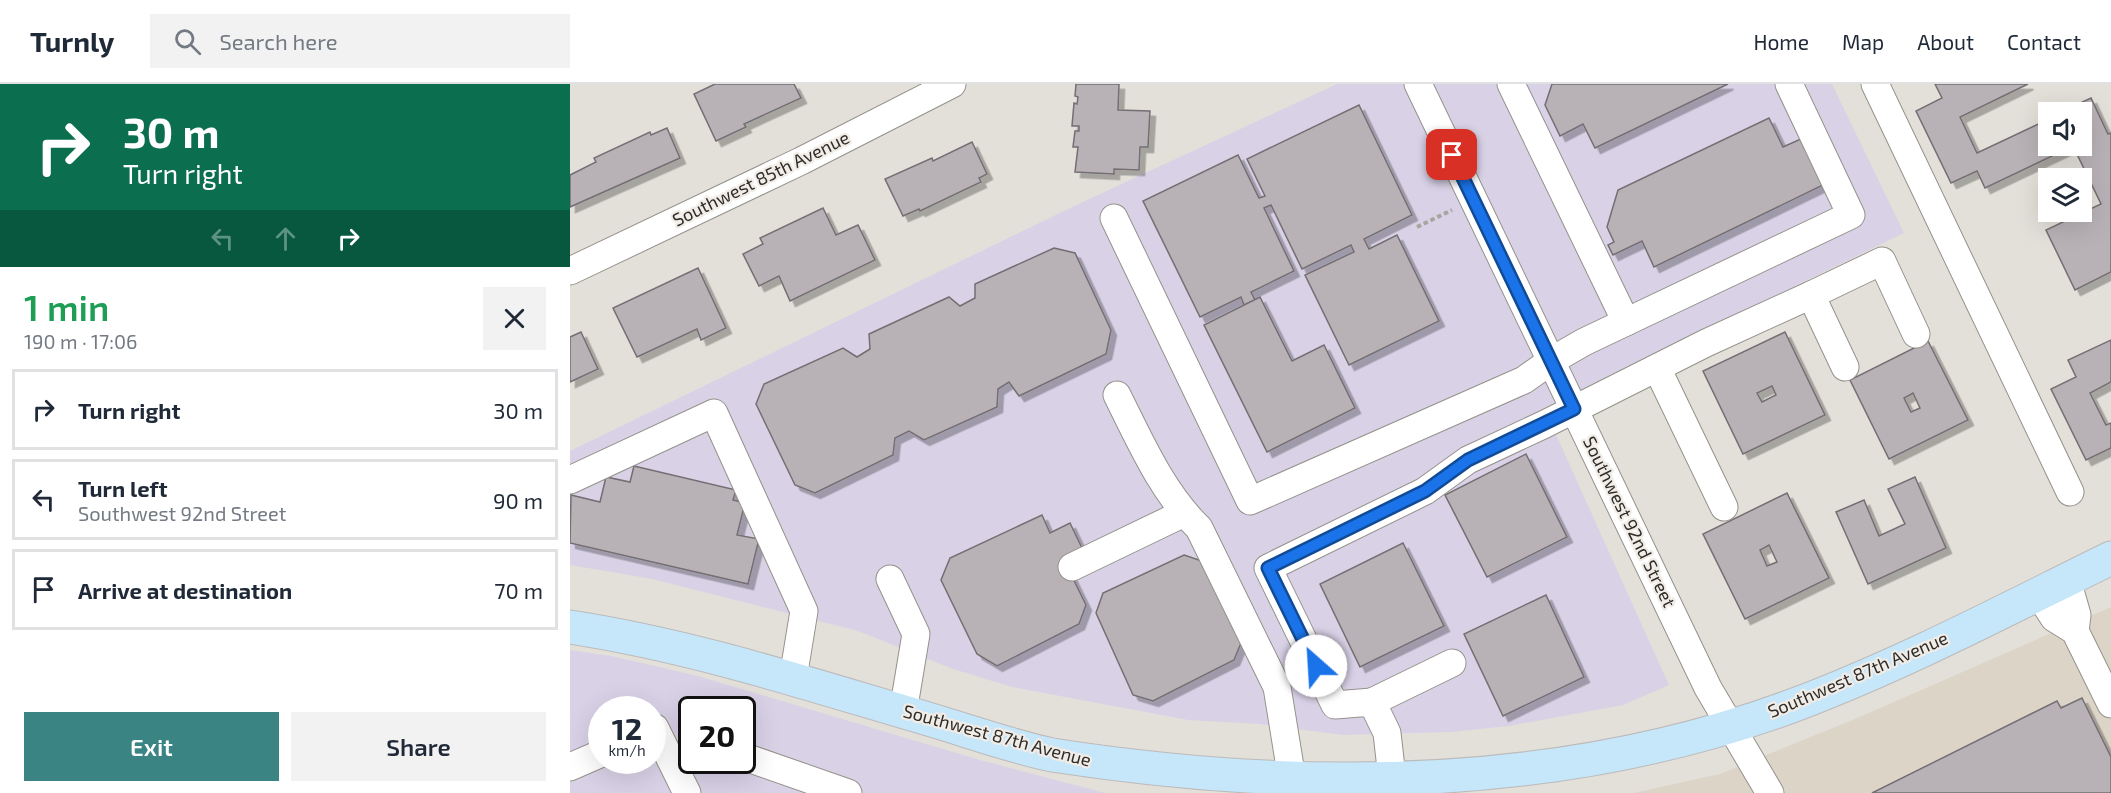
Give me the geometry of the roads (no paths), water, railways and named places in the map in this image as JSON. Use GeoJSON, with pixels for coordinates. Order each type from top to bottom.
{"type":"FeatureCollection","features":[{"type":"Feature","properties":{"kind":"main road","name":"Southwest 87th Avenue"},"geometry":{"type":"LineString","coordinates":[[570,627],[677,646],[793,678],[1017,746],[1083,761],[1181,776],[1293,785],[1439,788],[1582,764],[1655,747],[1731,726],[1794,705],[1847,684],[2111,558]]}},
{"type":"Feature","properties":{"kind":"street","name":"Southwest 85th Avenue"},"geometry":{"type":"LineString","coordinates":[[570,271],[801,161],[952,84]]}},
{"type":"Feature","properties":{"kind":"street"},"geometry":{"type":"LineString","coordinates":[[1511,84],[1626,322]]}},
{"type":"Feature","properties":{"kind":"street"},"geometry":{"type":"LineString","coordinates":[[1114,218],[1250,501],[1524,380],[1584,342],[1851,215],[1789,84]]}},
{"type":"Feature","properties":{"kind":"street"},"geometry":{"type":"LineString","coordinates":[[1875,84],[2070,492]]}},
{"type":"Feature","properties":{"kind":"street","name":"Southwest 92nd Street"},"geometry":{"type":"LineString","coordinates":[[1428,87],[1551,361],[1708,687],[1770,793]]}},
{"type":"Feature","properties":{"kind":"street"},"geometry":{"type":"LineString","coordinates":[[1452,663],[1372,702],[1335,705],[1268,568],[1425,491],[1468,460],[1706,343],[1882,261],[1916,334]]}},
{"type":"Feature","properties":{"kind":"street"},"geometry":{"type":"LineString","coordinates":[[1811,294],[1845,367]]}},
{"type":"Feature","properties":{"kind":"street"},"geometry":{"type":"LineString","coordinates":[[1657,368],[1724,507]]}},
{"type":"Feature","properties":{"kind":"street"},"geometry":{"type":"LineString","coordinates":[[1117,395],[1147,455],[1184,513],[1199,528],[1277,687],[1293,785]]}},
{"type":"Feature","properties":{"kind":"street"},"geometry":{"type":"LineString","coordinates":[[570,480],[714,412],[804,611],[793,678]]}},
{"type":"Feature","properties":{"kind":"street"},"geometry":{"type":"LineString","coordinates":[[1072,567],[1184,513]]}},
{"type":"Feature","properties":{"kind":"street"},"geometry":{"type":"LineString","coordinates":[[890,579],[916,634],[903,712]]}},
{"type":"Feature","properties":{"kind":"street"},"geometry":{"type":"LineString","coordinates":[[2067,580],[2077,615],[2075,631]]}},
{"type":"Feature","properties":{"kind":"street"},"geometry":{"type":"LineString","coordinates":[[2038,593],[2054,618],[2075,631],[2111,704]]}},
{"type":"Feature","properties":{"kind":"street"},"geometry":{"type":"LineString","coordinates":[[1372,702],[1387,733],[1394,786]]}},
{"type":"Feature","properties":{"kind":"street"},"geometry":{"type":"LineString","coordinates":[[666,750],[687,793]]}},
{"type":"Feature","properties":{"kind":"street"},"geometry":{"type":"LineString","coordinates":[[570,767],[588,759]]}},
{"type":"Feature","properties":{"kind":"street"},"geometry":{"type":"LineString","coordinates":[[756,764],[792,784],[848,793]]}}]}
